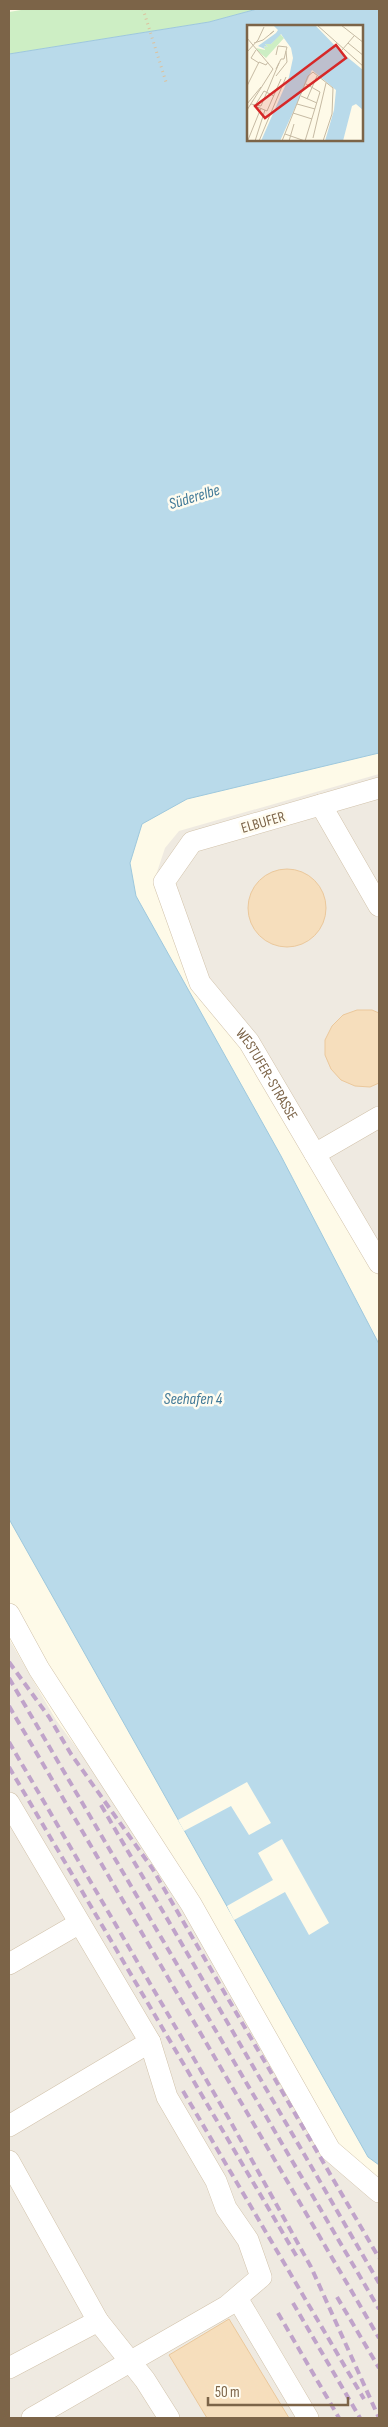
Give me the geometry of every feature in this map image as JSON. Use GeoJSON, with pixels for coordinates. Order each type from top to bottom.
{"type":"FeatureCollection","features":[{"type":"Feature","properties":{"kind":"lane","name":"ELBUFER"},"geometry":{"type":"LineString","coordinates":[[164,882],[192,842],[379,788]]}},
{"type":"Feature","properties":{"kind":"lane"},"geometry":{"type":"LineString","coordinates":[[321,805],[379,906]]}},
{"type":"Feature","properties":{"kind":"lane","name":"WESTUFER-STRASSE"},"geometry":{"type":"LineString","coordinates":[[164,882],[200,982],[249,1042],[379,1263]]}},
{"type":"Feature","properties":{"kind":"lane"},"geometry":{"type":"LineString","coordinates":[[315,1154],[379,1117]]}},
{"type":"Feature","properties":{"kind":"lane"},"geometry":{"type":"LineString","coordinates":[[9,1614],[39,1669],[191,1904],[330,2150],[379,2192]]}},
{"type":"Feature","properties":{"kind":"lane"},"geometry":{"type":"LineString","coordinates":[[9,1803],[78,1924],[150,2042],[167,2097],[216,2181],[226,2208],[248,2240],[261,2278],[227,2306],[32,2418]]}},
{"type":"Feature","properties":{"kind":"lane"},"geometry":{"type":"LineString","coordinates":[[9,1964],[78,1924]]}},
{"type":"Feature","properties":{"kind":"lane"},"geometry":{"type":"LineString","coordinates":[[9,2126],[150,2042]]}},
{"type":"Feature","properties":{"kind":"lane"},"geometry":{"type":"LineString","coordinates":[[9,2161],[98,2321],[145,2380],[169,2418]]}},
{"type":"Feature","properties":{"kind":"lane"},"geometry":{"type":"LineString","coordinates":[[237,2298],[308,2418]]}},
{"type":"Feature","properties":{"kind":"lane"},"geometry":{"type":"LineString","coordinates":[[9,2368],[98,2321]]}},
{"type":"Feature","properties":{"kind":"path"},"geometry":{"type":"LineString","coordinates":[[144,9],[166,82]]}},
{"type":"Feature","properties":{"kind":"shaded area"},"geometry":{"type":"Polygon","coordinates":[[[379,774],[379,1277],[154,881],[165,848],[179,831],[379,774]]]}},
{"type":"Feature","properties":{"kind":"shaded area"},"geometry":{"type":"Polygon","coordinates":[[[9,1639],[56,1720],[132,1823],[327,2153],[379,2199],[379,2418],[9,2418],[9,1639]]]}},
{"type":"Feature","properties":{"kind":"green space"},"geometry":{"type":"Polygon","coordinates":[[[27,9],[257,9],[209,22],[9,54],[9,12],[27,9]]]}},
{"type":"Feature","properties":{"kind":"water"},"geometry":{"type":"Polygon","coordinates":[[[257,9],[379,9],[379,753],[187,799],[142,824],[130,863],[136,896],[281,1156],[379,1344],[379,2165],[368,2157],[9,1519],[9,54],[209,22],[257,9]]]}},
{"type":"Feature","properties":{"kind":"pier"},"geometry":{"type":"Polygon","coordinates":[[[247,1782],[271,1823],[249,1835],[231,1806],[184,1831],[178,1820],[247,1782]]]}},
{"type":"Feature","properties":{"kind":"pier"},"geometry":{"type":"Polygon","coordinates":[[[282,1839],[329,1923],[309,1935],[285,1892],[234,1920],[227,1906],[273,1880],[258,1853],[282,1839]]]}},
{"type":"Feature","properties":{"kind":"building"},"geometry":{"type":"Polygon","coordinates":[[[287,869],[302,872],[314,881],[323,893],[326,908],[323,923],[314,935],[302,944],[287,947],[272,944],[260,935],[251,923],[248,908],[251,893],[260,881],[272,872],[287,869]]]}},
{"type":"Feature","properties":{"kind":"building"},"geometry":{"type":"Polygon","coordinates":[[[357,1010],[372,1010],[379,1013],[379,1083],[370,1087],[355,1086],[341,1080],[331,1069],[325,1055],[325,1040],[332,1026],[343,1015],[357,1010]]]}},
{"type":"Feature","properties":{"kind":"building"},"geometry":{"type":"Polygon","coordinates":[[[229,2319],[289,2418],[207,2418],[169,2355],[229,2319]]]}},
{"type":"Feature","properties":{"kind":"railway"},"geometry":{"type":"LineString","coordinates":[[9,1662],[49,1717],[71,1754],[152,1868],[379,2258]]}},
{"type":"Feature","properties":{"kind":"railway"},"geometry":{"type":"LineString","coordinates":[[9,1678],[379,2309]]}},
{"type":"Feature","properties":{"kind":"railway"},"geometry":{"type":"LineString","coordinates":[[9,1706],[379,2338]]}},
{"type":"Feature","properties":{"kind":"railway"},"geometry":{"type":"LineString","coordinates":[[9,1742],[228,2117],[311,2267],[379,2418]]}},
{"type":"Feature","properties":{"kind":"railway"},"geometry":{"type":"LineString","coordinates":[[9,1767],[297,2257]]}},
{"type":"Feature","properties":{"kind":"railway"},"geometry":{"type":"LineString","coordinates":[[101,1805],[379,2283]]}},
{"type":"Feature","properties":{"kind":"railway"},"geometry":{"type":"LineString","coordinates":[[183,2091],[364,2399]]}},
{"type":"Feature","properties":{"kind":"railway"},"geometry":{"type":"LineString","coordinates":[[337,2297],[379,2368]]}},
{"type":"Feature","properties":{"kind":"railway"},"geometry":{"type":"LineString","coordinates":[[293,2303],[360,2418]]}},
{"type":"Feature","properties":{"kind":"railway"},"geometry":{"type":"LineString","coordinates":[[278,2313],[339,2418]]}},
{"type":"Feature","properties":{"kind":"water label","name":"Süderelbe"},"geometry":{"type":"Point","coordinates":[194,496]}},
{"type":"Feature","properties":{"kind":"water label","name":"Seehafen 4"},"geometry":{"type":"Point","coordinates":[193,1398]}}]}
